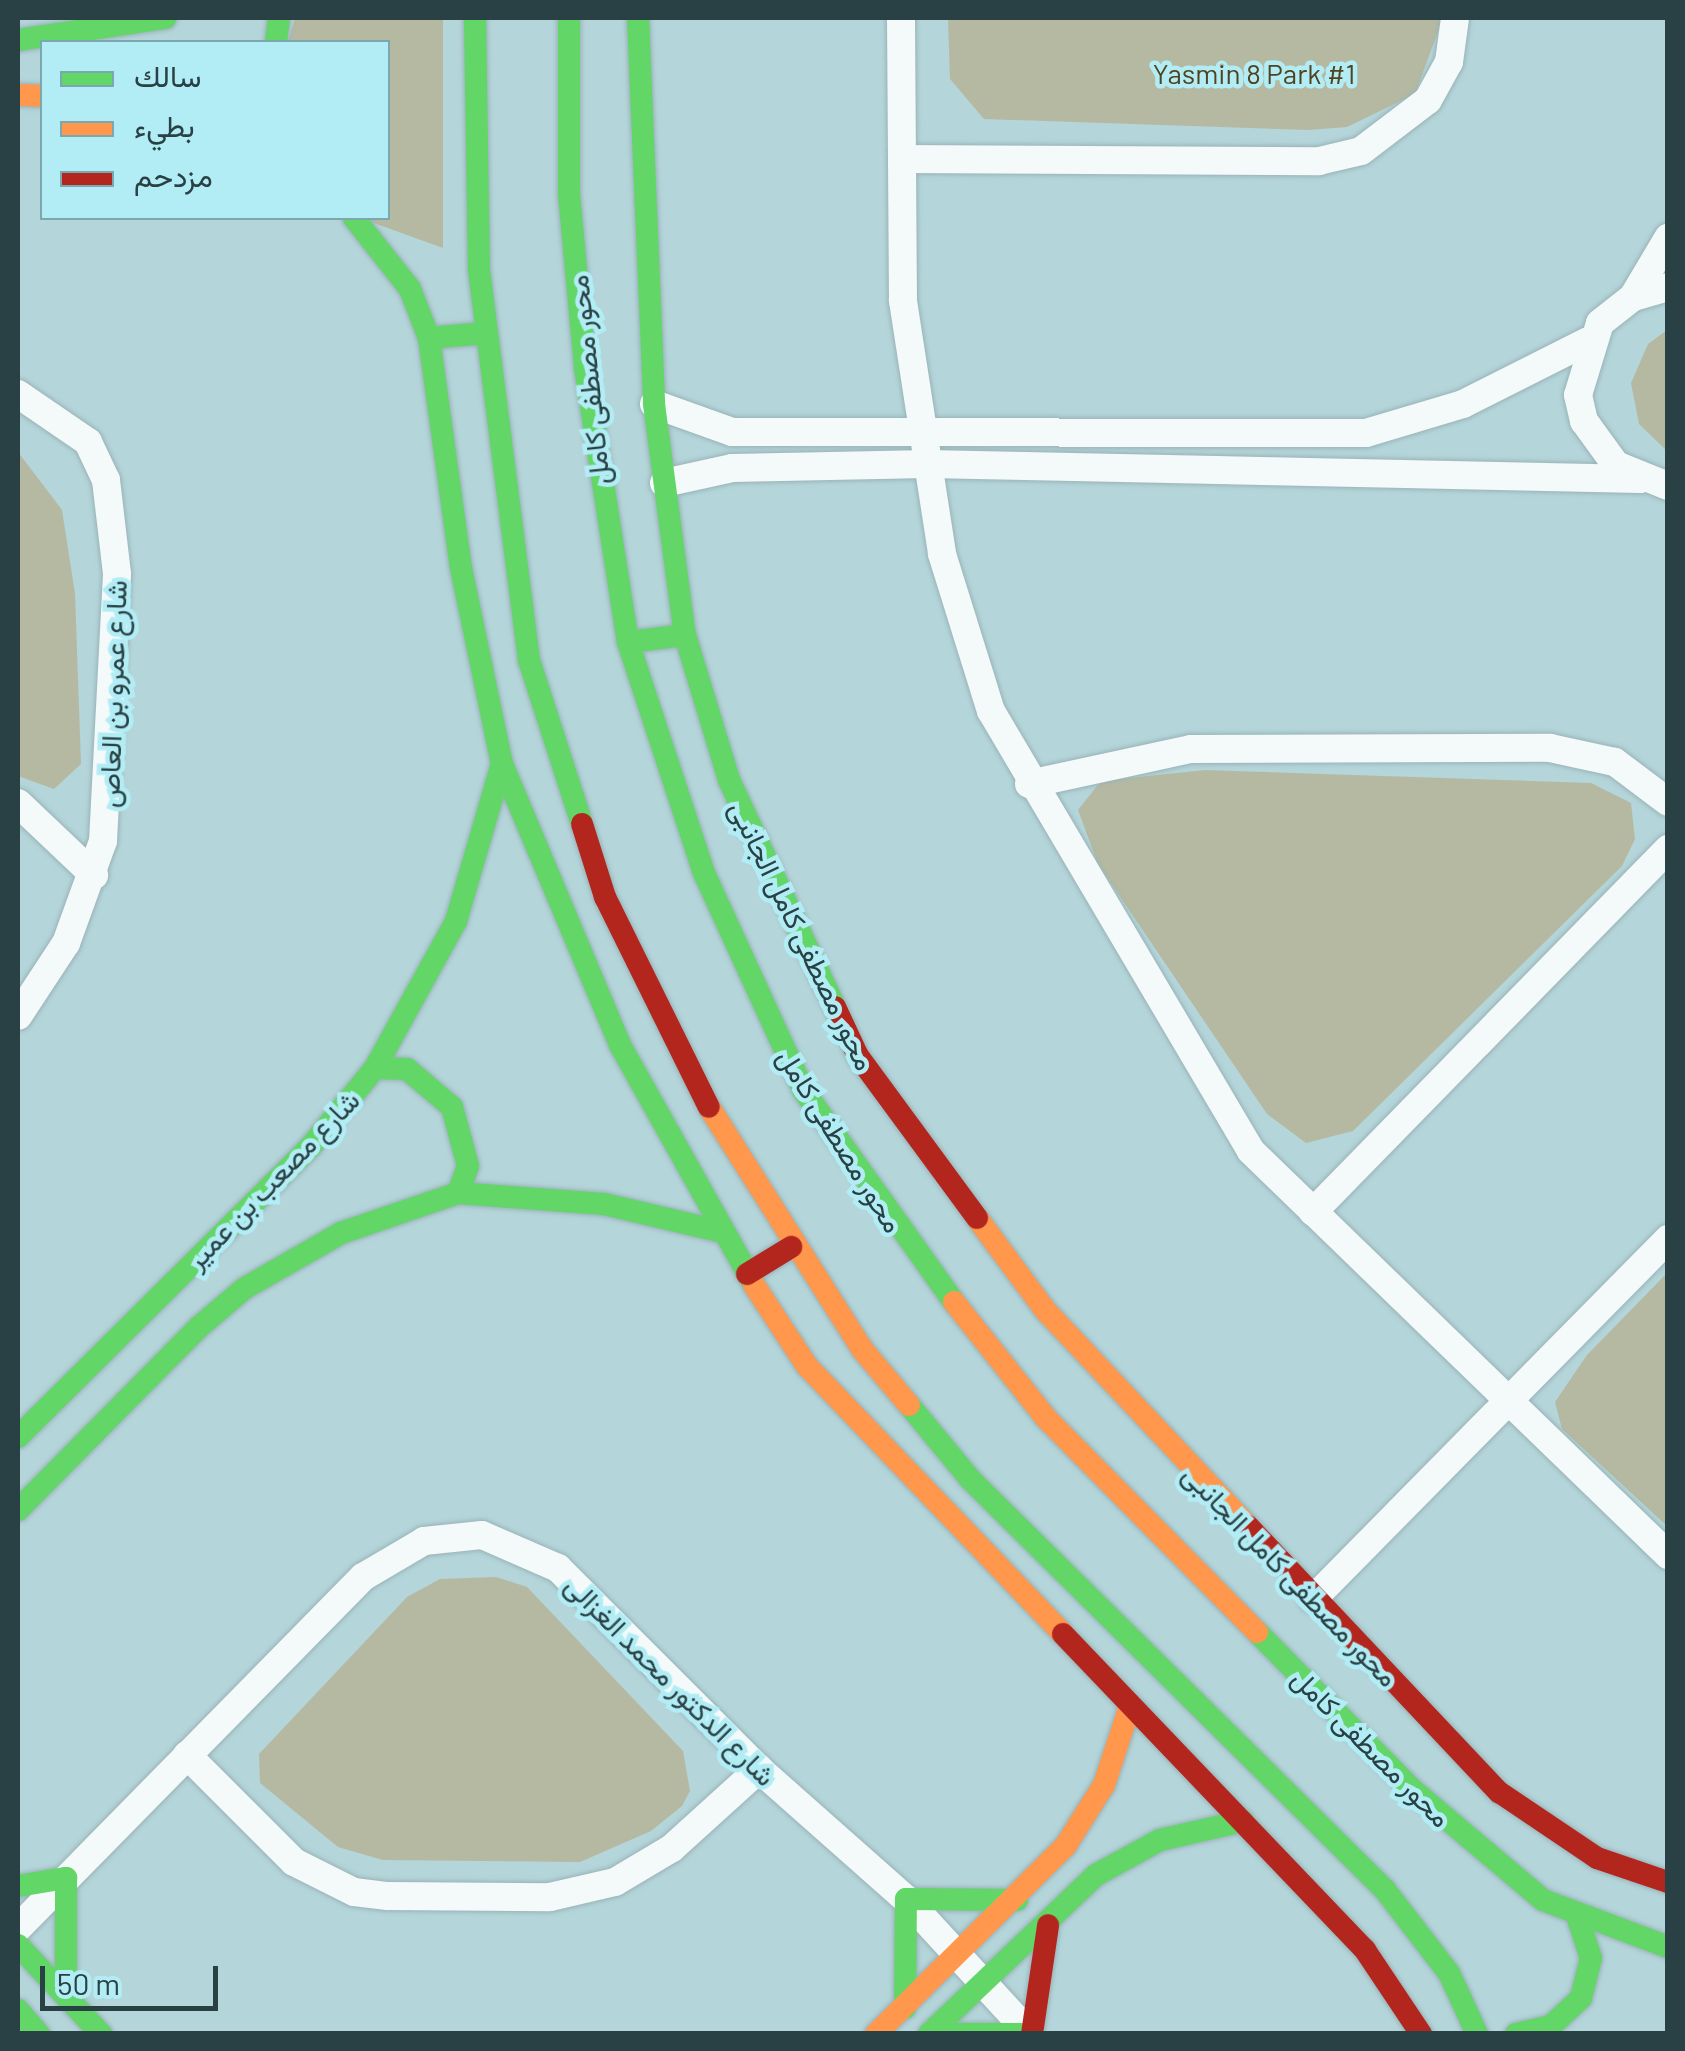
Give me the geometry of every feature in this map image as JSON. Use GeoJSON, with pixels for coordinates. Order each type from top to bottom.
{"type":"FeatureCollection","features":[{"type":"Feature","properties":{"kind":"street"},"geometry":{"type":"LineString","coordinates":[[18,40],[164,18]]}},
{"type":"Feature","properties":{"kind":"street"},"geometry":{"type":"LineString","coordinates":[[475,18],[486,333],[509,552],[562,780],[677,1057],[791,1247],[970,1479],[1385,1890],[1475,2026],[1513,2034],[1551,2026],[1581,1998],[1591,1958],[1578,1919]]}},
{"type":"Feature","properties":{"kind":"street","name":"محور مصطفى كامل"},"geometry":{"type":"LineString","coordinates":[[569,18],[569,194],[585,368],[628,642],[732,944],[804,1091],[891,1223],[1034,1404],[1444,1820],[1578,1919],[1668,1947]]}},
{"type":"Feature","properties":{"kind":"street","name":"محور مصطفى كامل الجانبى"},"geometry":{"type":"LineString","coordinates":[[638,18],[654,404],[685,634],[728,780],[858,1056],[1045,1310],[1313,1599],[1499,1792],[1598,1858],[1668,1882]]}},
{"type":"Feature","properties":{"kind":"street"},"geometry":{"type":"LineString","coordinates":[[901,18],[903,301],[928,464],[962,634],[1029,784],[1233,1128],[1506,1403],[1668,1555]]}},
{"type":"Feature","properties":{"kind":"street"},"geometry":{"type":"LineString","coordinates":[[902,159],[1319,161],[1361,151],[1428,100],[1449,62],[1455,18]]}},
{"type":"Feature","properties":{"kind":"street"},"geometry":{"type":"LineString","coordinates":[[356,220],[410,289],[430,338],[461,568],[502,764],[620,1044],[719,1230],[807,1366],[1129,1709],[1244,1821],[1365,1950],[1422,2034]]}},
{"type":"Feature","properties":{"kind":"street"},"geometry":{"type":"LineString","coordinates":[[654,404],[732,432],[1366,433],[1432,416],[1588,342],[1633,297],[1668,238]]}},
{"type":"Feature","properties":{"kind":"street"},"geometry":{"type":"LineString","coordinates":[[1633,297],[1668,287]]}},
{"type":"Feature","properties":{"kind":"street"},"geometry":{"type":"LineString","coordinates":[[430,338],[486,333]]}},
{"type":"Feature","properties":{"kind":"street"},"geometry":{"type":"LineString","coordinates":[[1588,342],[1579,367],[1584,422],[1597,446],[1640,479]]}},
{"type":"Feature","properties":{"kind":"street","name":"شارع عمرو بن العاص"},"geometry":{"type":"LineString","coordinates":[[18,394],[88,442],[115,528],[116,728],[94,875],[66,943],[18,1016]]}},
{"type":"Feature","properties":{"kind":"street"},"geometry":{"type":"LineString","coordinates":[[664,483],[732,468],[928,464],[1640,479],[1668,486]]}},
{"type":"Feature","properties":{"kind":"street"},"geometry":{"type":"LineString","coordinates":[[628,642],[685,634]]}},
{"type":"Feature","properties":{"kind":"street"},"geometry":{"type":"LineString","coordinates":[[1029,784],[1192,749],[1550,748],[1615,762],[1668,802]]}},
{"type":"Feature","properties":{"kind":"street","name":"شارع مصعب بن عمير"},"geometry":{"type":"LineString","coordinates":[[18,1437],[310,1146],[375,1068],[456,921],[502,764]]}},
{"type":"Feature","properties":{"kind":"street"},"geometry":{"type":"LineString","coordinates":[[18,803],[94,875]]}},
{"type":"Feature","properties":{"kind":"street"},"geometry":{"type":"LineString","coordinates":[[1313,1212],[1668,848]]}},
{"type":"Feature","properties":{"kind":"street"},"geometry":{"type":"LineString","coordinates":[[375,1068],[407,1068],[452,1106],[468,1166],[458,1193]]}},
{"type":"Feature","properties":{"kind":"street","name":"شارع مصعب بن عمير"},"geometry":{"type":"LineString","coordinates":[[18,1510],[245,1288],[341,1232],[458,1193],[604,1204],[719,1230]]}},
{"type":"Feature","properties":{"kind":"street"},"geometry":{"type":"LineString","coordinates":[[1313,1599],[1668,1239]]}},
{"type":"Feature","properties":{"kind":"street"},"geometry":{"type":"LineString","coordinates":[[747,1274],[791,1247]]}},
{"type":"Feature","properties":{"kind":"street","name":"شارع الدكتور محمد الغزالى"},"geometry":{"type":"LineString","coordinates":[[18,1928],[391,1555],[482,1535],[558,1568],[759,1769],[906,1899],[1031,2034]]}},
{"type":"Feature","properties":{"kind":"street"},"geometry":{"type":"LineString","coordinates":[[876,2034],[1017,1900],[1087,1816],[1129,1709]]}},
{"type":"Feature","properties":{"kind":"street"},"geometry":{"type":"LineString","coordinates":[[187,1755],[294,1862],[354,1892],[388,1896],[550,1897],[615,1882],[672,1848],[759,1769]]}},
{"type":"Feature","properties":{"kind":"street"},"geometry":{"type":"LineString","coordinates":[[929,2034],[1126,1854],[1244,1821]]}},
{"type":"Feature","properties":{"kind":"street"},"geometry":{"type":"LineString","coordinates":[[18,1886],[66,1878],[58,1948],[66,1995]]}},
{"type":"Feature","properties":{"kind":"street"},"geometry":{"type":"LineString","coordinates":[[905,2008],[906,1899],[1017,1900]]}},
{"type":"Feature","properties":{"kind":"street"},"geometry":{"type":"LineString","coordinates":[[1031,2034],[1048,1925]]}},
{"type":"Feature","properties":{"kind":"street"},"geometry":{"type":"LineString","coordinates":[[18,1945],[102,2034]]}},
{"type":"Feature","properties":{"kind":"street"},"geometry":{"type":"LineString","coordinates":[[18,2010],[39,2034]]}},
{"type":"Feature","properties":{"kind":"street"},"geometry":{"type":"LineString","coordinates":[[958,2034],[1021,2034]]}},
{"type":"Feature","properties":{"kind":"green space"},"geometry":{"type":"Polygon","coordinates":[[[295,18],[443,18],[443,248],[366,220],[390,220],[390,40],[289,40],[295,18]]]}},
{"type":"Feature","properties":{"kind":"green space","name":"Yasmin 8 Park #1"},"geometry":{"type":"Polygon","coordinates":[[[948,18],[1443,18],[1415,94],[1347,127],[1308,130],[984,119],[950,79],[948,18]]]}},
{"type":"Feature","properties":{"kind":"green space"},"geometry":{"type":"Polygon","coordinates":[[[1668,330],[1667,451],[1639,424],[1631,383],[1648,344],[1668,330]]]}},
{"type":"Feature","properties":{"kind":"green space"},"geometry":{"type":"Polygon","coordinates":[[[18,452],[62,510],[75,594],[81,764],[54,789],[18,776],[18,452]]]}},
{"type":"Feature","properties":{"kind":"green space"},"geometry":{"type":"Polygon","coordinates":[[[1205,770],[1591,783],[1631,803],[1635,839],[1622,866],[1353,1131],[1306,1143],[1267,1114],[1098,864],[1078,810],[1101,781],[1205,770]]]}},
{"type":"Feature","properties":{"kind":"green space"},"geometry":{"type":"Polygon","coordinates":[[[1667,1273],[1667,1526],[1562,1429],[1555,1402],[1587,1355],[1667,1273]]]}},
{"type":"Feature","properties":{"kind":"green space"},"geometry":{"type":"Polygon","coordinates":[[[496,1577],[527,1587],[683,1751],[690,1791],[682,1806],[651,1831],[580,1862],[383,1860],[338,1847],[260,1783],[259,1754],[407,1597],[440,1579],[496,1577]]]}},
{"type":"Feature","properties":{"kind":"traffic: fast"},"geometry":{"type":"LineString","coordinates":[[18,40],[165,18]]}},
{"type":"Feature","properties":{"kind":"traffic: fast"},"geometry":{"type":"LineString","coordinates":[[276,40],[279,18]]}},
{"type":"Feature","properties":{"kind":"traffic: fast"},"geometry":{"type":"LineString","coordinates":[[475,18],[479,270],[529,660],[582,824]]}},
{"type":"Feature","properties":{"kind":"traffic: fast"},"geometry":{"type":"LineString","coordinates":[[569,18],[569,194],[585,368],[628,642],[704,873],[804,1091],[954,1302]]}},
{"type":"Feature","properties":{"kind":"traffic: fast"},"geometry":{"type":"LineString","coordinates":[[638,18],[654,404],[685,635],[729,780],[835,1007]]}},
{"type":"Feature","properties":{"kind":"traffic: fast"},"geometry":{"type":"LineString","coordinates":[[356,220],[410,289],[429,338],[461,568],[502,764],[620,1045],[754,1285]]}},
{"type":"Feature","properties":{"kind":"traffic: fast"},"geometry":{"type":"LineString","coordinates":[[429,338],[486,333]]}},
{"type":"Feature","properties":{"kind":"traffic: fast"},"geometry":{"type":"LineString","coordinates":[[628,642],[685,635]]}},
{"type":"Feature","properties":{"kind":"traffic: fast"},"geometry":{"type":"LineString","coordinates":[[18,1437],[311,1146],[375,1068],[456,921],[502,764]]}},
{"type":"Feature","properties":{"kind":"traffic: fast"},"geometry":{"type":"LineString","coordinates":[[375,1068],[407,1069],[452,1107],[468,1166],[458,1193]]}},
{"type":"Feature","properties":{"kind":"traffic: fast"},"geometry":{"type":"LineString","coordinates":[[18,1510],[199,1327],[245,1288],[341,1233],[458,1193],[604,1204],[719,1231]]}},
{"type":"Feature","properties":{"kind":"traffic: fast"},"geometry":{"type":"LineString","coordinates":[[909,1405],[970,1479],[1385,1890],[1449,1973],[1477,2034]]}},
{"type":"Feature","properties":{"kind":"traffic: fast"},"geometry":{"type":"LineString","coordinates":[[1257,1632],[1414,1791],[1543,1900],[1668,1947]]}},
{"type":"Feature","properties":{"kind":"traffic: fast"},"geometry":{"type":"LineString","coordinates":[[929,2034],[1096,1875],[1160,1840],[1243,1821]]}},
{"type":"Feature","properties":{"kind":"traffic: fast"},"geometry":{"type":"LineString","coordinates":[[18,1886],[66,1878],[66,1995]]}},
{"type":"Feature","properties":{"kind":"traffic: fast"},"geometry":{"type":"LineString","coordinates":[[905,2008],[906,1899],[1017,1900]]}},
{"type":"Feature","properties":{"kind":"traffic: fast"},"geometry":{"type":"LineString","coordinates":[[1516,2034],[1551,2026],[1581,1998],[1591,1958],[1578,1919]]}},
{"type":"Feature","properties":{"kind":"traffic: fast"},"geometry":{"type":"LineString","coordinates":[[18,1945],[101,2034]]}},
{"type":"Feature","properties":{"kind":"traffic: fast"},"geometry":{"type":"LineString","coordinates":[[18,2010],[39,2034]]}},
{"type":"Feature","properties":{"kind":"traffic: fast"},"geometry":{"type":"LineString","coordinates":[[958,2034],[1021,2034]]}},
{"type":"Feature","properties":{"kind":"traffic: slow"},"geometry":{"type":"LineString","coordinates":[[18,95],[40,96]]}},
{"type":"Feature","properties":{"kind":"traffic: slow"},"geometry":{"type":"LineString","coordinates":[[709,1107],[862,1349],[909,1405]]}},
{"type":"Feature","properties":{"kind":"traffic: slow"},"geometry":{"type":"LineString","coordinates":[[977,1218],[1045,1310],[1248,1526]]}},
{"type":"Feature","properties":{"kind":"traffic: slow"},"geometry":{"type":"LineString","coordinates":[[754,1285],[807,1366],[1063,1634]]}},
{"type":"Feature","properties":{"kind":"traffic: slow"},"geometry":{"type":"LineString","coordinates":[[954,1302],[1045,1417],[1257,1632]]}},
{"type":"Feature","properties":{"kind":"traffic: slow"},"geometry":{"type":"LineString","coordinates":[[876,2034],[1066,1845],[1104,1785],[1129,1709]]}},
{"type":"Feature","properties":{"kind":"traffic: jam"},"geometry":{"type":"LineString","coordinates":[[582,824],[605,897],[709,1107]]}},
{"type":"Feature","properties":{"kind":"traffic: jam"},"geometry":{"type":"LineString","coordinates":[[835,1007],[858,1056],[977,1218]]}},
{"type":"Feature","properties":{"kind":"traffic: jam"},"geometry":{"type":"LineString","coordinates":[[747,1274],[791,1247]]}},
{"type":"Feature","properties":{"kind":"traffic: jam"},"geometry":{"type":"LineString","coordinates":[[1248,1526],[1499,1792],[1597,1858],[1668,1882]]}},
{"type":"Feature","properties":{"kind":"traffic: jam"},"geometry":{"type":"LineString","coordinates":[[1063,1634],[1365,1950],[1421,2034]]}},
{"type":"Feature","properties":{"kind":"traffic: jam"},"geometry":{"type":"LineString","coordinates":[[1032,2034],[1048,1925]]}}]}
